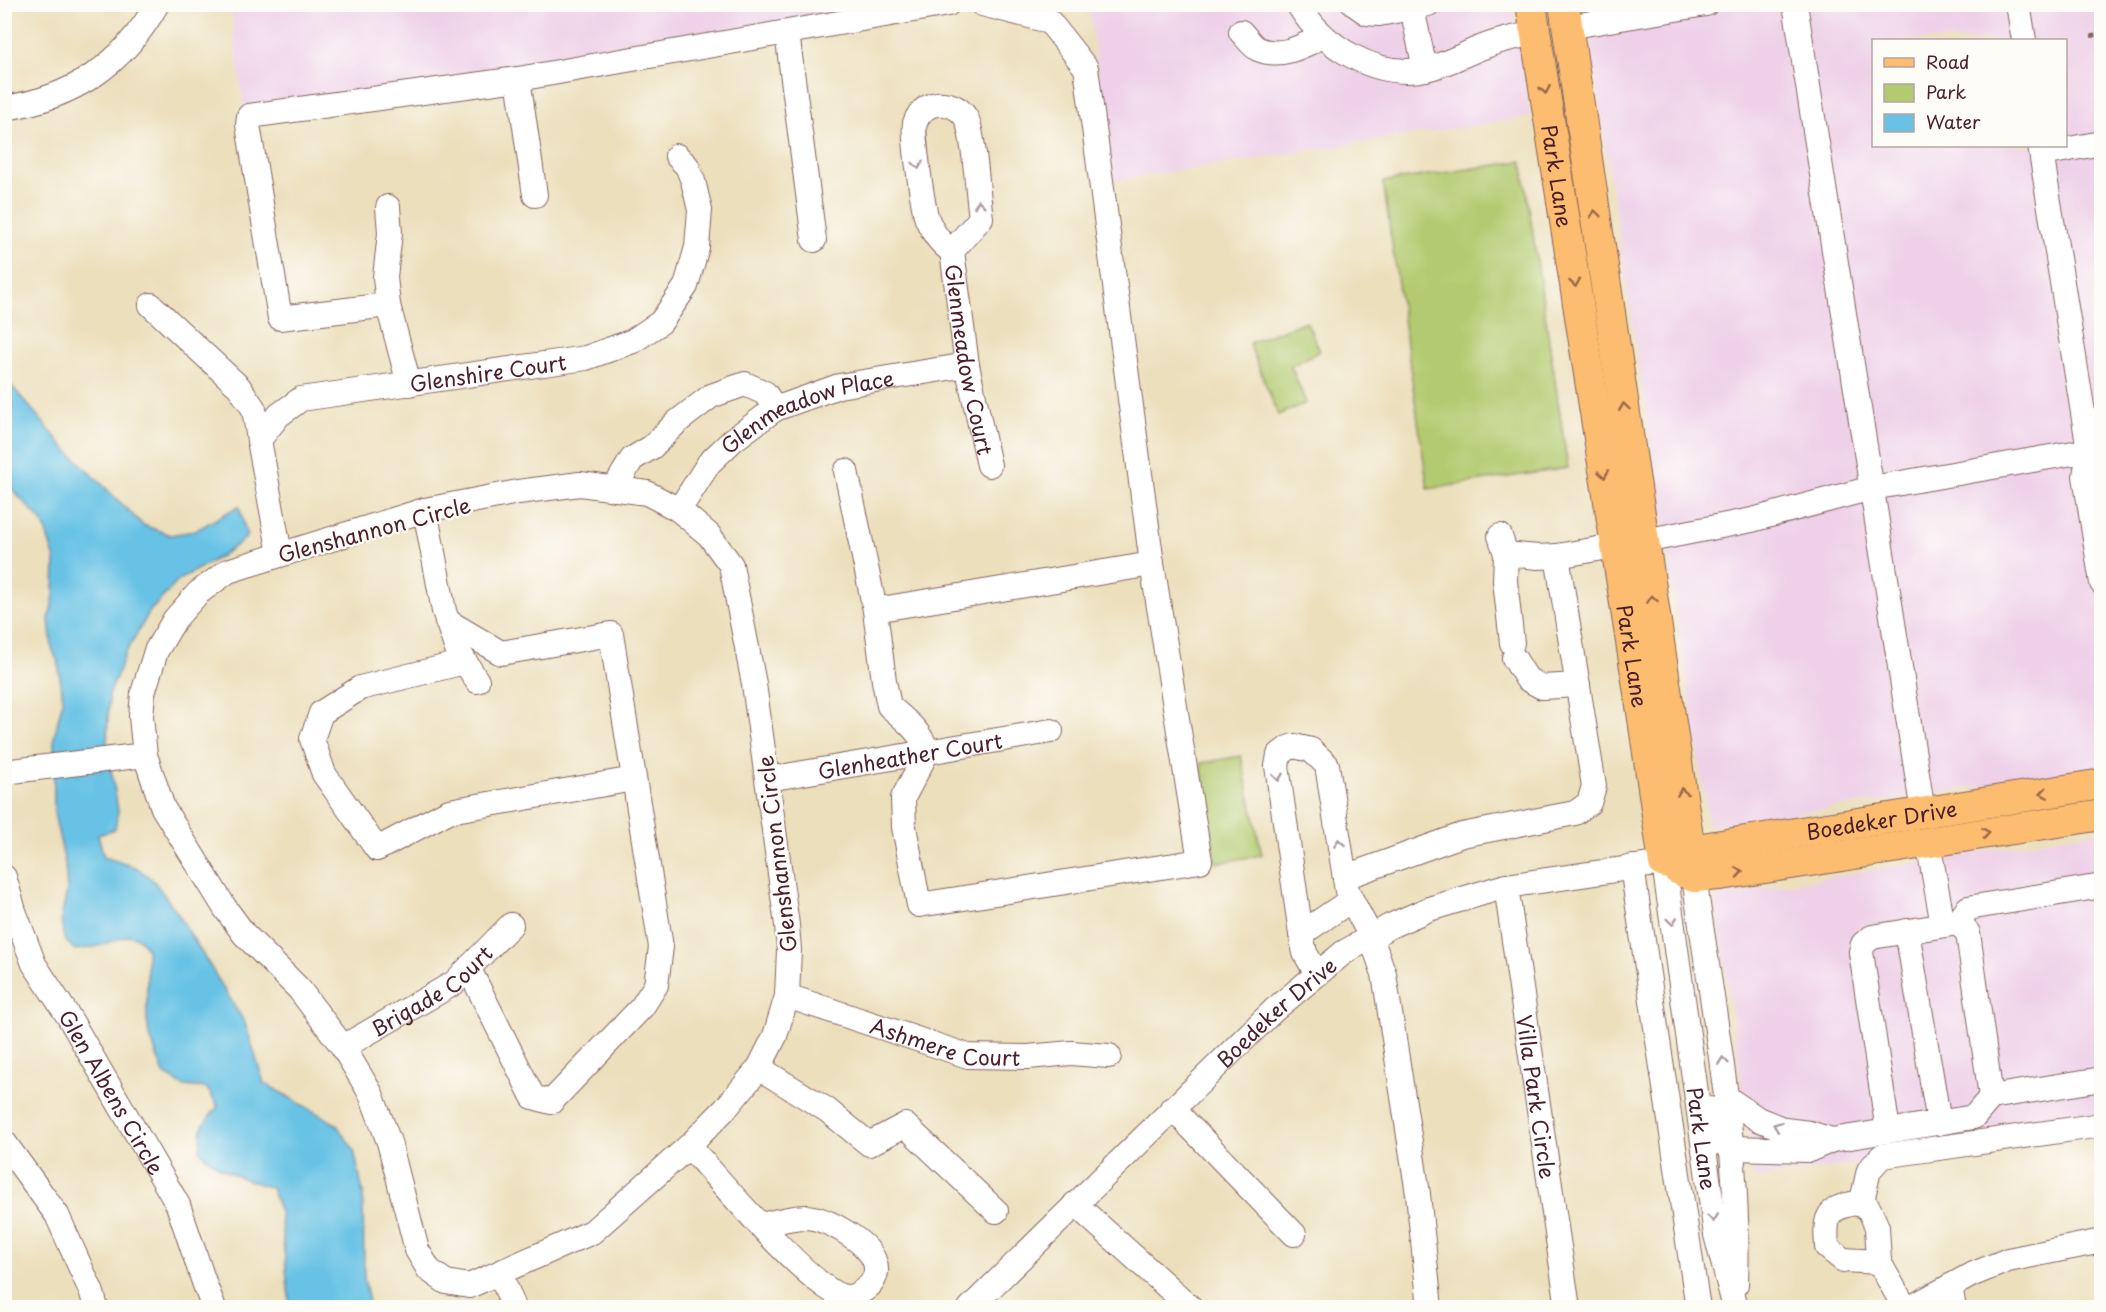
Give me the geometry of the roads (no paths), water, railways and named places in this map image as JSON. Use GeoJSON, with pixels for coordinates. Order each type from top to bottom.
{"type":"FeatureCollection","features":[{"type":"Feature","properties":{"kind":"main road"},"geometry":{"type":"LineString","coordinates":[[1533,19],[1566,16]]}},
{"type":"Feature","properties":{"kind":"main road","name":"Park Lane"},"geometry":{"type":"LineString","coordinates":[[1566,16],[1629,544],[1640,700],[1664,863]]}},
{"type":"Feature","properties":{"kind":"main road","name":"Park Lane"},"geometry":{"type":"LineString","coordinates":[[1533,19],[1629,544],[1692,864]]}},
{"type":"Feature","properties":{"kind":"main road","name":"Boedeker Drive"},"geometry":{"type":"LineString","coordinates":[[1692,864],[1923,812],[2102,784]]}},
{"type":"Feature","properties":{"kind":"main road"},"geometry":{"type":"LineString","coordinates":[[1923,812],[1928,842]]}},
{"type":"Feature","properties":{"kind":"main road","name":"Boedeker Drive"},"geometry":{"type":"LineString","coordinates":[[1692,864],[1928,842],[2102,815]]}},
{"type":"Feature","properties":{"kind":"main road"},"geometry":{"type":"LineString","coordinates":[[1664,863],[1692,864]]}},
{"type":"Feature","properties":{"kind":"street"},"geometry":{"type":"LineString","coordinates":[[4,108],[37,102],[62,93],[101,70],[119,57],[135,38],[157,4]]}},
{"type":"Feature","properties":{"kind":"street"},"geometry":{"type":"LineString","coordinates":[[388,305],[280,318],[248,125],[249,117],[518,79],[948,4]]}},
{"type":"Feature","properties":{"kind":"street"},"geometry":{"type":"LineString","coordinates":[[846,471],[874,610],[889,706],[901,714],[925,742],[927,752],[903,798],[904,827],[919,904],[1200,861],[1152,564],[1086,68],[1049,21],[982,4]]}},
{"type":"Feature","properties":{"kind":"street"},"geometry":{"type":"LineString","coordinates":[[1298,4],[1323,36],[1336,48],[1380,66],[1404,70],[1425,69],[1492,43],[1533,19]]}},
{"type":"Feature","properties":{"kind":"street"},"geometry":{"type":"LineString","coordinates":[[1354,4],[1367,13],[1380,14],[1420,6],[1425,69]]}},
{"type":"Feature","properties":{"kind":"street"},"geometry":{"type":"LineString","coordinates":[[1566,16],[1706,4]]}},
{"type":"Feature","properties":{"kind":"street"},"geometry":{"type":"LineString","coordinates":[[1795,4],[1923,812]]}},
{"type":"Feature","properties":{"kind":"street"},"geometry":{"type":"LineString","coordinates":[[2018,4],[2024,39]]}},
{"type":"Feature","properties":{"kind":"street"},"geometry":{"type":"LineString","coordinates":[[1241,32],[1257,49],[1278,53],[1300,48],[1323,36]]}},
{"type":"Feature","properties":{"kind":"street"},"geometry":{"type":"LineString","coordinates":[[787,33],[814,240]]}},
{"type":"Feature","properties":{"kind":"street"},"geometry":{"type":"LineString","coordinates":[[518,79],[535,195]]}},
{"type":"Feature","properties":{"kind":"street","name":"Glenmeadow Court"},"geometry":{"type":"LineString","coordinates":[[951,251],[981,218],[969,125],[960,110],[943,103],[933,104],[919,115],[914,133],[926,217],[944,246],[951,251],[967,365],[989,465]]}},
{"type":"Feature","properties":{"kind":"street"},"geometry":{"type":"LineString","coordinates":[[2102,143],[2041,150],[2095,449],[2102,472]]}},
{"type":"Feature","properties":{"kind":"street","name":"Glenshire Court"},"geometry":{"type":"LineString","coordinates":[[260,441],[279,415],[301,399],[586,358],[633,341],[661,322],[686,286],[697,247],[700,210],[687,166],[676,156]]}},
{"type":"Feature","properties":{"kind":"street"},"geometry":{"type":"LineString","coordinates":[[388,207],[390,233],[385,276],[388,305],[410,384]]}},
{"type":"Feature","properties":{"kind":"street"},"geometry":{"type":"LineString","coordinates":[[151,305],[239,387],[254,409],[280,554]]}},
{"type":"Feature","properties":{"kind":"street","name":"Glenmeadow Place"},"geometry":{"type":"LineString","coordinates":[[680,510],[709,463],[733,440],[775,409],[839,386],[967,365]]}},
{"type":"Feature","properties":{"kind":"street"},"geometry":{"type":"LineString","coordinates":[[614,489],[632,459],[652,447],[677,422],[711,396],[745,384],[765,393],[775,409]]}},
{"type":"Feature","properties":{"kind":"street"},"geometry":{"type":"LineString","coordinates":[[1578,685],[1542,687],[1527,679],[1513,651],[1503,545],[1538,557],[1557,556],[1752,520],[1872,488],[2095,449]]}},
{"type":"Feature","properties":{"kind":"street"},"geometry":{"type":"LineString","coordinates":[[2095,449],[2085,476],[2102,583]]}},
{"type":"Feature","properties":{"kind":"street","name":"Glenshannon Circle"},"geometry":{"type":"LineString","coordinates":[[580,484],[647,493],[680,510],[709,535],[731,565],[754,684],[789,950],[787,996],[776,1036],[759,1068],[726,1108],[688,1146],[592,1232],[469,1286],[446,1282],[429,1270],[417,1250],[389,1142],[370,1094],[344,1047],[299,988],[244,933],[225,908],[163,808],[134,756],[143,693],[156,651],[175,619],[198,593],[228,571],[425,510],[518,492],[580,484]]}},
{"type":"Feature","properties":{"kind":"street"},"geometry":{"type":"LineString","coordinates":[[425,510],[444,611],[456,647],[471,672],[360,688],[321,714],[312,740],[324,774],[377,849],[449,811],[634,779]]}},
{"type":"Feature","properties":{"kind":"street"},"geometry":{"type":"LineString","coordinates":[[1344,877],[1462,835],[1566,815],[1583,809],[1593,795],[1594,786],[1557,556]]}},
{"type":"Feature","properties":{"kind":"street"},"geometry":{"type":"LineString","coordinates":[[874,610],[1152,564]]}},
{"type":"Feature","properties":{"kind":"street"},"geometry":{"type":"LineString","coordinates":[[447,621],[501,653],[611,634],[661,947],[657,985],[642,1007],[551,1102],[533,1097],[469,969]]}},
{"type":"Feature","properties":{"kind":"street","name":"Glenheather Court"},"geometry":{"type":"LineString","coordinates":[[768,779],[1051,731]]}},
{"type":"Feature","properties":{"kind":"street"},"geometry":{"type":"LineString","coordinates":[[1317,974],[1305,953],[1301,934],[1277,766],[1280,755],[1294,746],[1311,750],[1327,765],[1347,891],[1371,937],[1384,974],[1418,1194],[1430,1308]]}},
{"type":"Feature","properties":{"kind":"street"},"geometry":{"type":"LineString","coordinates":[[4,772],[134,756]]}},
{"type":"Feature","properties":{"kind":"street"},"geometry":{"type":"LineString","coordinates":[[1928,842],[1950,924],[1968,933],[1991,1097]]}},
{"type":"Feature","properties":{"kind":"street","name":"Boedeker Drive"},"geometry":{"type":"LineString","coordinates":[[979,1304],[1172,1108],[1274,1010],[1343,953],[1429,909],[1506,886],[1664,863]]}},
{"type":"Feature","properties":{"kind":"street","name":"Park Lane"},"geometry":{"type":"LineString","coordinates":[[1664,863],[1716,1235],[1736,1308]]}},
{"type":"Feature","properties":{"kind":"street","name":"Park Lane"},"geometry":{"type":"LineString","coordinates":[[1692,864],[1722,1057],[1732,1148],[1738,1234],[1736,1308]]}},
{"type":"Feature","properties":{"kind":"street"},"geometry":{"type":"LineString","coordinates":[[1632,867],[1698,1308]]}},
{"type":"Feature","properties":{"kind":"street","name":"Glen Albens Circle"},"geometry":{"type":"LineString","coordinates":[[4,877],[9,912],[34,964],[70,1019],[178,1205],[214,1308]]}},
{"type":"Feature","properties":{"kind":"street","name":"Villa Park Circle"},"geometry":{"type":"LineString","coordinates":[[1506,886],[1568,1308]]}},
{"type":"Feature","properties":{"kind":"street"},"geometry":{"type":"LineString","coordinates":[[1887,1131],[1861,952],[1863,944],[1872,937],[1950,924],[1968,908],[2102,886]]}},
{"type":"Feature","properties":{"kind":"street"},"geometry":{"type":"LineString","coordinates":[[1301,934],[1351,900]]}},
{"type":"Feature","properties":{"kind":"street","name":"Brigade Court"},"geometry":{"type":"LineString","coordinates":[[344,1047],[454,983],[511,925]]}},
{"type":"Feature","properties":{"kind":"street"},"geometry":{"type":"LineString","coordinates":[[1907,932],[1939,1123]]}},
{"type":"Feature","properties":{"kind":"street","name":"Ashmere Court"},"geometry":{"type":"LineString","coordinates":[[787,996],[968,1056],[1029,1057],[1071,1053],[1109,1056]]}},
{"type":"Feature","properties":{"kind":"street"},"geometry":{"type":"LineString","coordinates":[[759,1068],[827,1110],[869,1144],[905,1125],[996,1211]]}},
{"type":"Feature","properties":{"kind":"street"},"geometry":{"type":"LineString","coordinates":[[1698,1101],[1712,1110],[1716,1135],[1724,1145],[1732,1148],[1809,1150],[1832,1140],[1974,1118],[1991,1097],[2102,1080]]}},
{"type":"Feature","properties":{"kind":"street"},"geometry":{"type":"LineString","coordinates":[[1727,1098],[1758,1119],[1785,1130],[1809,1133],[1832,1140]]}},
{"type":"Feature","properties":{"kind":"street"},"geometry":{"type":"LineString","coordinates":[[1172,1108],[1294,1234]]}},
{"type":"Feature","properties":{"kind":"street"},"geometry":{"type":"LineString","coordinates":[[1861,1204],[1869,1170],[1882,1156],[2102,1125]]}},
{"type":"Feature","properties":{"kind":"street"},"geometry":{"type":"LineString","coordinates":[[4,1142],[57,1215],[92,1293],[96,1308]]}},
{"type":"Feature","properties":{"kind":"street"},"geometry":{"type":"LineString","coordinates":[[688,1146],[761,1225]]}},
{"type":"Feature","properties":{"kind":"street"},"geometry":{"type":"LineString","coordinates":[[1879,1263],[1843,1260],[1827,1247],[1826,1225],[1830,1213],[1842,1205],[1856,1203],[1868,1207],[1877,1227],[1879,1263],[1905,1308]]}},
{"type":"Feature","properties":{"kind":"street"},"geometry":{"type":"LineString","coordinates":[[1075,1204],[1191,1308]]}},
{"type":"Feature","properties":{"kind":"street"},"geometry":{"type":"LineString","coordinates":[[1910,1308],[1952,1297],[2008,1260],[2102,1241]]}},
{"type":"Feature","properties":{"kind":"street"},"geometry":{"type":"LineString","coordinates":[[500,1273],[514,1308]]}},
{"type":"Feature","properties":{"kind":"water"},"geometry":{"type":"Polygon","coordinates":[[[4,377],[64,447],[143,525],[170,535],[195,531],[239,506],[247,537],[221,556],[180,579],[150,611],[126,652],[109,695],[107,744],[118,811],[115,829],[98,835],[104,857],[137,868],[153,880],[176,911],[245,1023],[264,1083],[336,1124],[354,1150],[363,1193],[364,1279],[370,1307],[290,1307],[280,1212],[271,1188],[224,1170],[200,1151],[202,1127],[218,1106],[207,1088],[184,1086],[164,1074],[149,1034],[147,1020],[147,949],[140,939],[130,935],[95,947],[75,950],[64,939],[61,919],[67,891],[65,863],[54,813],[54,738],[63,699],[58,662],[52,648],[49,619],[54,596],[55,560],[43,522],[5,482],[4,377]]]}}]}
